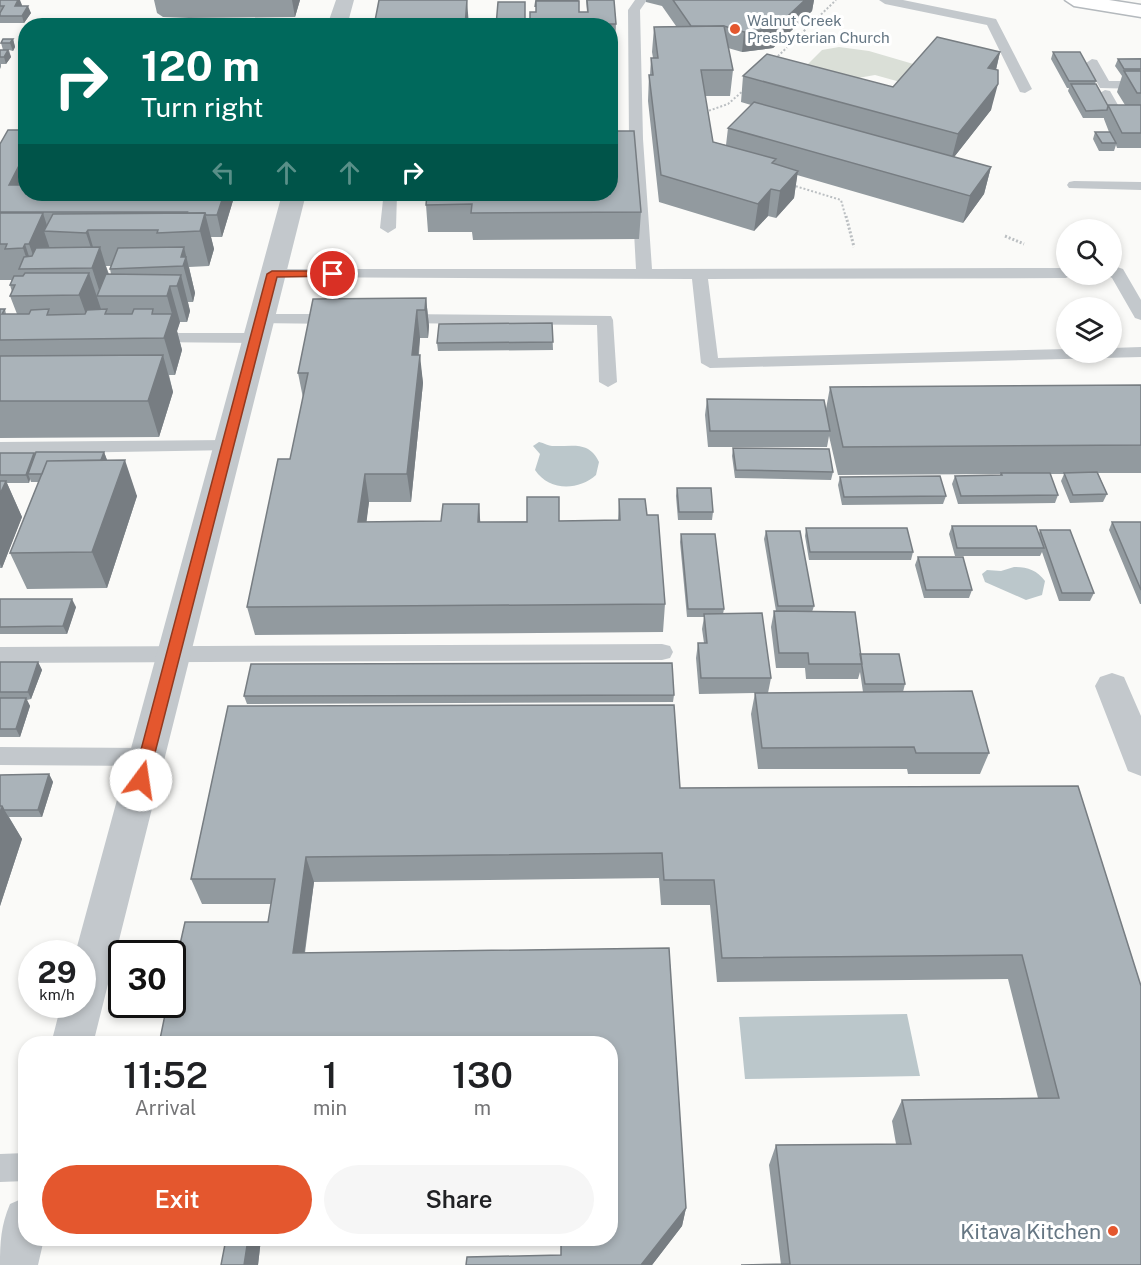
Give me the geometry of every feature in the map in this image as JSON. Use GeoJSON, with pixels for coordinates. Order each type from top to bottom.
{"type":"FeatureCollection","features":[{"type":"Feature","properties":{"kind":"highway"},"geometry":{"type":"LineString","coordinates":[[1074,0],[1141,11]]}},
{"type":"Feature","properties":{"kind":"street"},"geometry":{"type":"LineString","coordinates":[[339,18],[345,0]]}},
{"type":"Feature","properties":{"kind":"street"},"geometry":{"type":"LineString","coordinates":[[96,951],[292,201]]}},
{"type":"Feature","properties":{"kind":"street"},"geometry":{"type":"LineString","coordinates":[[1112,686],[1141,761]]}},
{"type":"Feature","properties":{"kind":"street"},"geometry":{"type":"LineString","coordinates":[[74,1036],[78,1018]]}},
{"type":"Feature","properties":{"kind":"street"},"geometry":{"type":"LineString","coordinates":[[14,1265],[19,1246]]}},
{"type":"Feature","properties":{"kind":"lane"},"geometry":{"type":"LineString","coordinates":[[641,0],[634,10],[636,139],[644,274]]}},
{"type":"Feature","properties":{"kind":"lane"},"geometry":{"type":"LineString","coordinates":[[885,0],[992,22],[1025,89]]}},
{"type":"Feature","properties":{"kind":"lane"},"geometry":{"type":"LineString","coordinates":[[1092,63],[1105,85],[1141,85]]}},
{"type":"Feature","properties":{"kind":"lane"},"geometry":{"type":"LineString","coordinates":[[1105,94],[1118,116],[1141,116]]}},
{"type":"Feature","properties":{"kind":"lane"},"geometry":{"type":"LineString","coordinates":[[1074,185],[1141,186]]}},
{"type":"Feature","properties":{"kind":"lane"},"geometry":{"type":"LineString","coordinates":[[388,228],[390,201]]}},
{"type":"Feature","properties":{"kind":"lane"},"geometry":{"type":"LineString","coordinates":[[272,274],[1056,273]]}},
{"type":"Feature","properties":{"kind":"lane"},"geometry":{"type":"LineString","coordinates":[[699,274],[710,363],[1141,352]]}},
{"type":"Feature","properties":{"kind":"lane"},"geometry":{"type":"LineString","coordinates":[[1122,281],[1141,315]]}},
{"type":"Feature","properties":{"kind":"lane"},"geometry":{"type":"LineString","coordinates":[[140,338],[357,319]]}},
{"type":"Feature","properties":{"kind":"lane"},"geometry":{"type":"LineString","coordinates":[[381,319],[605,320],[608,382]]}},
{"type":"Feature","properties":{"kind":"lane"},"geometry":{"type":"LineString","coordinates":[[0,448],[227,446]]}},
{"type":"Feature","properties":{"kind":"lane"},"geometry":{"type":"LineString","coordinates":[[0,655],[662,652]]}},
{"type":"Feature","properties":{"kind":"lane"},"geometry":{"type":"LineString","coordinates":[[0,756],[147,757]]}},
{"type":"Feature","properties":{"kind":"lane"},"geometry":{"type":"LineString","coordinates":[[0,1168],[18,1167]]}},
{"type":"Feature","properties":{"kind":"path"},"geometry":{"type":"LineString","coordinates":[[769,65],[836,0]]}},
{"type":"Feature","properties":{"kind":"path"},"geometry":{"type":"LineString","coordinates":[[710,121],[708,111],[728,105],[745,89]]}},
{"type":"Feature","properties":{"kind":"path"},"geometry":{"type":"LineString","coordinates":[[784,183],[841,200],[861,274]]}},
{"type":"Feature","properties":{"kind":"shaded area"},"geometry":{"type":"Polygon","coordinates":[[[839,47],[869,51],[927,68],[911,85],[875,75],[852,79],[802,70],[822,50],[839,47]]]}},
{"type":"Feature","properties":{"kind":"shaded area"},"geometry":{"type":"Polygon","coordinates":[[[539,442],[552,446],[579,446],[590,450],[599,462],[596,475],[581,484],[572,486],[548,482],[535,470],[540,454],[533,446],[539,442]]]}},
{"type":"Feature","properties":{"kind":"shaded area"},"geometry":{"type":"Polygon","coordinates":[[[1014,567],[1031,570],[1042,577],[1045,581],[1042,595],[1026,600],[985,582],[982,574],[987,570],[1001,571],[1014,567]]]}},
{"type":"Feature","properties":{"kind":"shaded area"},"geometry":{"type":"Polygon","coordinates":[[[907,1014],[920,1076],[745,1079],[739,1017],[907,1014]]]}},
{"type":"Feature","properties":{"kind":"building"},"geometry":{"type":"Polygon","coordinates":[[[0,0],[18,0],[15,6],[28,6],[22,16],[0,16],[4,6],[0,6],[0,0]]]}},
{"type":"Feature","properties":{"kind":"building"},"geometry":{"type":"Polygon","coordinates":[[[379,0],[467,0],[466,18],[376,18],[379,0]]]}},
{"type":"Feature","properties":{"kind":"building"},"geometry":{"type":"Polygon","coordinates":[[[536,0],[578,1],[536,1],[535,7],[536,0]]]}},
{"type":"Feature","properties":{"kind":"building"},"geometry":{"type":"Polygon","coordinates":[[[587,0],[614,0],[616,18],[530,18],[530,12],[536,12],[536,1],[579,1],[579,12],[588,12],[587,0]]]}},
{"type":"Feature","properties":{"kind":"building"},"geometry":{"type":"Polygon","coordinates":[[[673,0],[805,0],[775,28],[744,32],[724,26],[691,26],[673,0]]]}},
{"type":"Feature","properties":{"kind":"building"},"geometry":{"type":"Polygon","coordinates":[[[498,2],[525,2],[525,18],[497,18],[498,2]]]}},
{"type":"Feature","properties":{"kind":"building"},"geometry":{"type":"Polygon","coordinates":[[[724,26],[733,70],[701,70],[713,142],[776,159],[772,163],[798,171],[780,191],[771,189],[758,204],[661,175],[649,75],[653,75],[651,58],[658,58],[654,27],[724,26]]]}},
{"type":"Feature","properties":{"kind":"building"},"geometry":{"type":"Polygon","coordinates":[[[937,37],[1000,52],[988,68],[998,70],[998,84],[958,134],[743,76],[767,54],[893,87],[937,37]]]}},
{"type":"Feature","properties":{"kind":"building"},"geometry":{"type":"Polygon","coordinates":[[[3,39],[13,39],[10,43],[1,43],[3,39]]]}},
{"type":"Feature","properties":{"kind":"building"},"geometry":{"type":"Polygon","coordinates":[[[0,50],[8,50],[4,57],[0,57],[0,50]]]}},
{"type":"Feature","properties":{"kind":"building"},"geometry":{"type":"Polygon","coordinates":[[[1053,52],[1080,52],[1096,81],[1069,81],[1053,52]]]}},
{"type":"Feature","properties":{"kind":"building"},"geometry":{"type":"Polygon","coordinates":[[[1118,59],[1141,59],[1141,69],[1124,69],[1118,59]]]}},
{"type":"Feature","properties":{"kind":"building"},"geometry":{"type":"Polygon","coordinates":[[[1124,71],[1141,71],[1141,93],[1137,93],[1124,71]]]}},
{"type":"Feature","properties":{"kind":"building"},"geometry":{"type":"Polygon","coordinates":[[[1071,84],[1096,84],[1108,106],[1107,110],[1086,111],[1071,84]]]}},
{"type":"Feature","properties":{"kind":"building"},"geometry":{"type":"Polygon","coordinates":[[[754,102],[991,167],[970,196],[728,128],[754,102]]]}},
{"type":"Feature","properties":{"kind":"building"},"geometry":{"type":"Polygon","coordinates":[[[1108,105],[1141,105],[1141,133],[1122,133],[1108,105]]]}},
{"type":"Feature","properties":{"kind":"building"},"geometry":{"type":"Polygon","coordinates":[[[8,130],[18,130],[18,168],[9,185],[18,185],[18,201],[222,201],[217,215],[187,212],[0,212],[0,144],[8,130]]]}},
{"type":"Feature","properties":{"kind":"building"},"geometry":{"type":"Polygon","coordinates":[[[618,131],[634,131],[641,212],[471,213],[472,204],[426,205],[426,201],[618,201],[618,131]]]}},
{"type":"Feature","properties":{"kind":"building"},"geometry":{"type":"Polygon","coordinates":[[[1095,132],[1110,132],[1116,143],[1102,143],[1095,132]]]}},
{"type":"Feature","properties":{"kind":"building"},"geometry":{"type":"Polygon","coordinates":[[[0,213],[43,213],[29,244],[25,244],[23,248],[5,249],[7,244],[0,244],[0,213]]]}},
{"type":"Feature","properties":{"kind":"building"},"geometry":{"type":"Polygon","coordinates":[[[205,213],[200,231],[157,233],[158,230],[88,230],[86,233],[44,231],[53,214],[205,213]]]}},
{"type":"Feature","properties":{"kind":"building"},"geometry":{"type":"Polygon","coordinates":[[[100,247],[92,268],[19,269],[24,257],[32,256],[36,248],[100,247]]]}},
{"type":"Feature","properties":{"kind":"building"},"geometry":{"type":"Polygon","coordinates":[[[184,247],[181,257],[186,257],[183,266],[110,269],[118,248],[184,247]]]}},
{"type":"Feature","properties":{"kind":"building"},"geometry":{"type":"Polygon","coordinates":[[[25,273],[89,273],[79,295],[10,296],[15,285],[10,285],[14,276],[23,276],[25,273]]]}},
{"type":"Feature","properties":{"kind":"building"},"geometry":{"type":"Polygon","coordinates":[[[106,274],[181,275],[177,286],[170,286],[167,296],[97,296],[106,274]]]}},
{"type":"Feature","properties":{"kind":"building"},"geometry":{"type":"Polygon","coordinates":[[[426,298],[425,310],[417,310],[412,355],[420,355],[407,474],[365,474],[358,522],[441,521],[443,504],[479,504],[478,522],[527,522],[527,497],[559,497],[559,521],[620,520],[619,499],[645,499],[647,515],[658,515],[665,604],[247,607],[278,459],[290,459],[308,373],[298,373],[313,299],[426,298]]]}},
{"type":"Feature","properties":{"kind":"building"},"geometry":{"type":"Polygon","coordinates":[[[0,309],[5,309],[2,314],[29,314],[31,310],[49,309],[47,315],[85,314],[87,310],[107,309],[105,314],[132,314],[134,309],[153,309],[152,314],[172,314],[164,338],[0,340],[0,309]]]}},
{"type":"Feature","properties":{"kind":"building"},"geometry":{"type":"Polygon","coordinates":[[[552,323],[553,342],[437,343],[439,324],[552,323]]]}},
{"type":"Feature","properties":{"kind":"building"},"geometry":{"type":"Polygon","coordinates":[[[163,355],[148,401],[0,401],[0,356],[163,355]]]}},
{"type":"Feature","properties":{"kind":"building"},"geometry":{"type":"Polygon","coordinates":[[[1141,385],[1141,445],[843,447],[830,387],[1141,385]]]}},
{"type":"Feature","properties":{"kind":"building"},"geometry":{"type":"Polygon","coordinates":[[[707,399],[824,400],[830,431],[710,431],[707,399]]]}},
{"type":"Feature","properties":{"kind":"building"},"geometry":{"type":"Polygon","coordinates":[[[733,448],[829,449],[833,472],[736,470],[733,448]]]}},
{"type":"Feature","properties":{"kind":"building"},"geometry":{"type":"Polygon","coordinates":[[[36,452],[104,452],[101,460],[47,461],[42,474],[28,474],[36,452]]]}},
{"type":"Feature","properties":{"kind":"building"},"geometry":{"type":"Polygon","coordinates":[[[0,453],[34,453],[26,475],[0,475],[0,453]]]}},
{"type":"Feature","properties":{"kind":"building"},"geometry":{"type":"Polygon","coordinates":[[[125,460],[92,552],[10,553],[47,461],[125,460]]]}},
{"type":"Feature","properties":{"kind":"building"},"geometry":{"type":"Polygon","coordinates":[[[1097,472],[1107,494],[1073,495],[1064,473],[1097,472]]]}},
{"type":"Feature","properties":{"kind":"building"},"geometry":{"type":"Polygon","coordinates":[[[1001,473],[1050,473],[1058,495],[961,496],[955,476],[1002,475],[1001,473]]]}},
{"type":"Feature","properties":{"kind":"building"},"geometry":{"type":"Polygon","coordinates":[[[940,476],[946,496],[844,497],[840,477],[940,476]]]}},
{"type":"Feature","properties":{"kind":"building"},"geometry":{"type":"Polygon","coordinates":[[[0,481],[6,481],[0,494],[0,481]]]}},
{"type":"Feature","properties":{"kind":"building"},"geometry":{"type":"Polygon","coordinates":[[[677,488],[711,488],[713,512],[679,512],[677,488]]]}},
{"type":"Feature","properties":{"kind":"building"},"geometry":{"type":"Polygon","coordinates":[[[1112,522],[1141,522],[1141,590],[1112,522]]]}},
{"type":"Feature","properties":{"kind":"building"},"geometry":{"type":"Polygon","coordinates":[[[952,526],[1036,526],[1044,548],[957,548],[952,526]]]}},
{"type":"Feature","properties":{"kind":"building"},"geometry":{"type":"Polygon","coordinates":[[[806,528],[907,528],[913,552],[810,552],[806,528]]]}},
{"type":"Feature","properties":{"kind":"building"},"geometry":{"type":"Polygon","coordinates":[[[1040,530],[1070,530],[1094,593],[1062,593],[1040,530]]]}},
{"type":"Feature","properties":{"kind":"building"},"geometry":{"type":"Polygon","coordinates":[[[766,531],[800,531],[814,606],[778,606],[766,531]]]}},
{"type":"Feature","properties":{"kind":"building"},"geometry":{"type":"Polygon","coordinates":[[[681,534],[715,534],[724,609],[688,609],[681,534]]]}},
{"type":"Feature","properties":{"kind":"building"},"geometry":{"type":"Polygon","coordinates":[[[918,557],[963,557],[972,590],[926,590],[918,557]]]}},
{"type":"Feature","properties":{"kind":"building"},"geometry":{"type":"Polygon","coordinates":[[[0,599],[72,599],[63,626],[0,627],[0,599]]]}},
{"type":"Feature","properties":{"kind":"building"},"geometry":{"type":"Polygon","coordinates":[[[774,611],[855,612],[862,664],[809,664],[808,653],[779,653],[774,611]]]}},
{"type":"Feature","properties":{"kind":"building"},"geometry":{"type":"Polygon","coordinates":[[[762,613],[771,678],[701,678],[698,643],[707,643],[704,614],[762,613]]]}},
{"type":"Feature","properties":{"kind":"building"},"geometry":{"type":"Polygon","coordinates":[[[860,654],[899,654],[905,684],[865,684],[860,654]]]}},
{"type":"Feature","properties":{"kind":"building"},"geometry":{"type":"Polygon","coordinates":[[[0,662],[38,662],[28,692],[0,692],[0,662]]]}},
{"type":"Feature","properties":{"kind":"building"},"geometry":{"type":"Polygon","coordinates":[[[672,663],[674,695],[244,696],[251,664],[672,663]]]}},
{"type":"Feature","properties":{"kind":"building"},"geometry":{"type":"Polygon","coordinates":[[[972,691],[989,753],[916,753],[914,747],[762,748],[755,693],[972,691]]]}},
{"type":"Feature","properties":{"kind":"building"},"geometry":{"type":"Polygon","coordinates":[[[0,698],[26,698],[16,729],[0,729],[0,698]]]}},
{"type":"Feature","properties":{"kind":"building"},"geometry":{"type":"Polygon","coordinates":[[[674,705],[680,788],[1078,786],[1141,986],[1141,1265],[741,1265],[790,1264],[776,1145],[911,1144],[902,1100],[1059,1098],[1022,955],[722,958],[714,880],[664,880],[662,853],[306,857],[293,953],[669,948],[686,1208],[641,1265],[466,1265],[467,1257],[561,1255],[561,1246],[618,1246],[618,1036],[161,1036],[164,1018],[186,1018],[186,940],[181,940],[185,922],[268,922],[275,879],[191,879],[228,706],[674,705]]]}},
{"type":"Feature","properties":{"kind":"building"},"geometry":{"type":"Polygon","coordinates":[[[49,774],[38,810],[4,810],[0,806],[0,775],[49,774]]]}},
{"type":"Feature","properties":{"kind":"building"},"geometry":{"type":"Polygon","coordinates":[[[225,1246],[247,1246],[244,1265],[221,1265],[225,1246]]]}},
{"type":"Feature","properties":{"kind":"place","name":"Walnut Creek Presbyterian Church"},"geometry":{"type":"Point","coordinates":[735,29]}},
{"type":"Feature","properties":{"kind":"place","name":"Kitava Kitchen"},"geometry":{"type":"Point","coordinates":[1113,1231]}},
{"type":"Feature","properties":{"kind":"route"},"geometry":{"type":"LineString","coordinates":[[141,780],[272,274],[333,274]]}}]}
